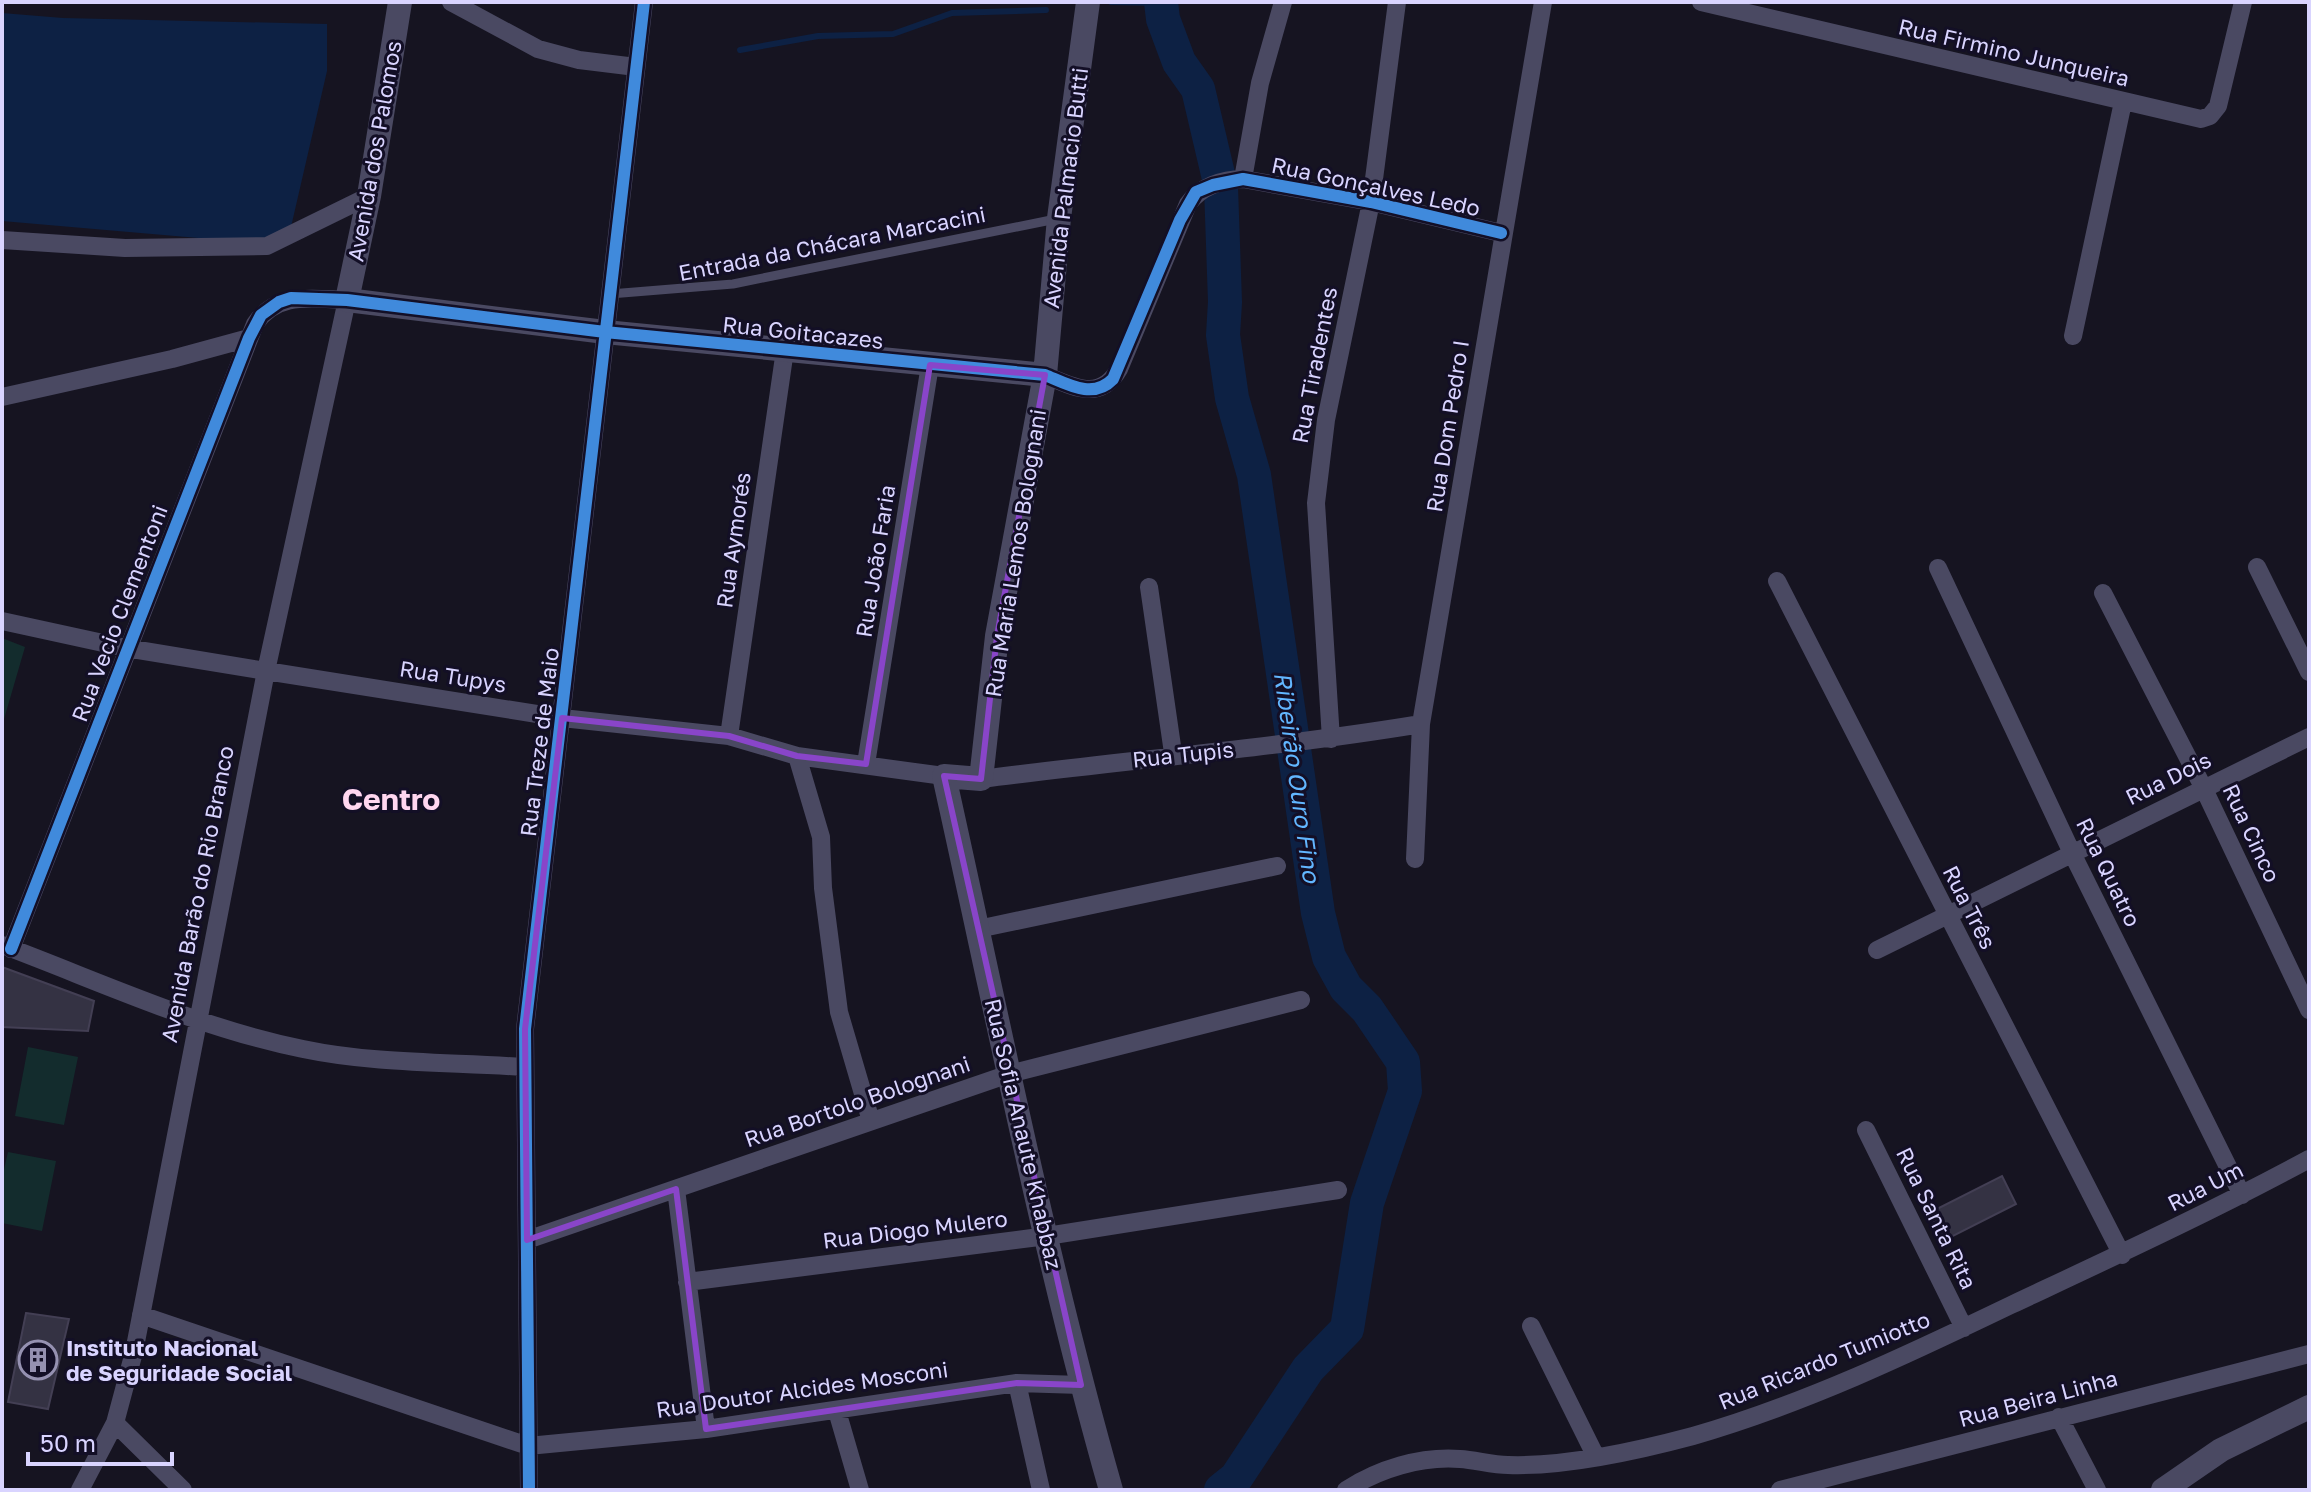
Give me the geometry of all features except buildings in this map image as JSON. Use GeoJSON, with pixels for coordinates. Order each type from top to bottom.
{"type":"FeatureCollection","features":[{"type":"Feature","properties":{"kind":"street","name":"Avenida dos Palomos"},"geometry":{"type":"LineString","coordinates":[[347,300],[369,196],[400,2]]}},
{"type":"Feature","properties":{"kind":"street"},"geometry":{"type":"LineString","coordinates":[[451,2],[538,49],[579,60],[636,67]]}},
{"type":"Feature","properties":{"kind":"street","name":"Rua Treze de Maio"},"geometry":{"type":"LineString","coordinates":[[529,1490],[523,1067],[644,2]]}},
{"type":"Feature","properties":{"kind":"street","name":"Avenida Palmacio Butti"},"geometry":{"type":"LineString","coordinates":[[1045,375],[1059,218],[1088,2]]}},
{"type":"Feature","properties":{"kind":"street"},"geometry":{"type":"LineString","coordinates":[[1236,180],[1283,2]]}},
{"type":"Feature","properties":{"kind":"street","name":"Rua Tiradentes"},"geometry":{"type":"LineString","coordinates":[[1322,740],[1316,503],[1326,420],[1371,202],[1397,2]]}},
{"type":"Feature","properties":{"kind":"street","name":"Rua Dom Pedro I"},"geometry":{"type":"LineString","coordinates":[[1415,859],[1421,724],[1501,233],[1543,2]]}},
{"type":"Feature","properties":{"kind":"street","name":"Rua Firmino Junqueira"},"geometry":{"type":"LineString","coordinates":[[1701,2],[2201,119],[2210,116],[2218,106],[2243,2]]}},
{"type":"Feature","properties":{"kind":"street"},"geometry":{"type":"LineString","coordinates":[[2073,336],[2123,102]]}},
{"type":"Feature","properties":{"kind":"street","name":"Rua Goitacazes"},"geometry":{"type":"LineString","coordinates":[[279,302],[291,298],[347,300],[605,332],[1045,375],[1091,391],[1105,387],[1113,379],[1180,220],[1196,192],[1236,180]]}},
{"type":"Feature","properties":{"kind":"street","name":"Rua Gonçalves Ledo"},"geometry":{"type":"LineString","coordinates":[[1236,180],[1371,202],[1501,233]]}},
{"type":"Feature","properties":{"kind":"street"},"geometry":{"type":"LineString","coordinates":[[2,240],[125,248],[267,246],[369,196]]}},
{"type":"Feature","properties":{"kind":"street","name":"Avenida Barão do Rio Branco"},"geometry":{"type":"LineString","coordinates":[[80,1490],[115,1423],[141,1315],[266,671],[347,300]]}},
{"type":"Feature","properties":{"kind":"street","name":"Rua Vecio Clementoni"},"geometry":{"type":"LineString","coordinates":[[6,947],[249,338],[261,315],[279,302]]}},
{"type":"Feature","properties":{"kind":"street"},"geometry":{"type":"LineString","coordinates":[[2,397],[172,359],[249,338]]}},
{"type":"Feature","properties":{"kind":"street","name":"Rua Aymorés"},"geometry":{"type":"LineString","coordinates":[[729,736],[785,350]]}},
{"type":"Feature","properties":{"kind":"street","name":"Rua João Faria"},"geometry":{"type":"LineString","coordinates":[[866,764],[930,365]]}},
{"type":"Feature","properties":{"kind":"street","name":"Rua Maria Lemos Bolognani"},"geometry":{"type":"LineString","coordinates":[[981,779],[997,636],[1045,375]]}},
{"type":"Feature","properties":{"kind":"street"},"geometry":{"type":"LineString","coordinates":[[2257,567],[2309,672]]}},
{"type":"Feature","properties":{"kind":"street","name":"Rua Quatro"},"geometry":{"type":"LineString","coordinates":[[1938,568],[2072,853],[2242,1195]]}},
{"type":"Feature","properties":{"kind":"street","name":"Rua Três"},"geometry":{"type":"LineString","coordinates":[[1777,581],[2122,1255]]}},
{"type":"Feature","properties":{"kind":"street"},"geometry":{"type":"LineString","coordinates":[[1149,587],[1173,753]]}},
{"type":"Feature","properties":{"kind":"street","name":"Rua Cinco"},"geometry":{"type":"LineString","coordinates":[[2103,593],[2203,787],[2309,1010]]}},
{"type":"Feature","properties":{"kind":"street","name":"Rua Tupys"},"geometry":{"type":"LineString","coordinates":[[2,621],[126,648],[562,718],[729,736],[797,756],[944,776]]}},
{"type":"Feature","properties":{"kind":"street","name":"Rua Tupis"},"geometry":{"type":"LineString","coordinates":[[944,776],[981,779],[1173,753],[1322,740],[1421,724]]}},
{"type":"Feature","properties":{"kind":"street","name":"Rua Dois"},"geometry":{"type":"LineString","coordinates":[[1877,950],[2309,737]]}},
{"type":"Feature","properties":{"kind":"street"},"geometry":{"type":"LineString","coordinates":[[797,756],[821,837],[823,888],[839,1012],[871,1121]]}},
{"type":"Feature","properties":{"kind":"street","name":"Rua Sofia Anaute Khabbaz"},"geometry":{"type":"LineString","coordinates":[[944,776],[1081,1385],[1111,1490]]}},
{"type":"Feature","properties":{"kind":"street"},"geometry":{"type":"LineString","coordinates":[[978,929],[1277,866]]}},
{"type":"Feature","properties":{"kind":"street"},"geometry":{"type":"LineString","coordinates":[[6,947],[196,1020],[265,1040],[337,1055],[523,1067]]}},
{"type":"Feature","properties":{"kind":"street","name":"Rua Bortolo Bolognani"},"geometry":{"type":"LineString","coordinates":[[527,1240],[1009,1074],[1301,1000]]}},
{"type":"Feature","properties":{"kind":"street","name":"Rua Santa Rita"},"geometry":{"type":"LineString","coordinates":[[1866,1130],[1964,1328]]}},
{"type":"Feature","properties":{"kind":"street","name":"Rua Um"},"geometry":{"type":"LineString","coordinates":[[2122,1255],[2309,1159]]}},
{"type":"Feature","properties":{"kind":"street"},"geometry":{"type":"LineString","coordinates":[[676,1189],[706,1429]]}},
{"type":"Feature","properties":{"kind":"street","name":"Rua Diogo Mulero"},"geometry":{"type":"LineString","coordinates":[[687,1282],[1047,1236],[1338,1190]]}},
{"type":"Feature","properties":{"kind":"street","name":"Rua Ricardo Tumiotto"},"geometry":{"type":"LineString","coordinates":[[1346,1490],[1375,1472],[1414,1462],[1457,1458],[1509,1465],[1596,1457],[1669,1443],[1758,1417],[1964,1328],[2122,1255]]}},
{"type":"Feature","properties":{"kind":"street"},"geometry":{"type":"LineString","coordinates":[[141,1315],[528,1446]]}},
{"type":"Feature","properties":{"kind":"street"},"geometry":{"type":"LineString","coordinates":[[1531,1326],[1596,1457]]}},
{"type":"Feature","properties":{"kind":"street","name":"Rua Beira Linha"},"geometry":{"type":"LineString","coordinates":[[1780,1490],[2309,1354]]}},
{"type":"Feature","properties":{"kind":"street"},"geometry":{"type":"LineString","coordinates":[[1017,1383],[1041,1490]]}},
{"type":"Feature","properties":{"kind":"street","name":"Rua Doutor Alcides Mosconi"},"geometry":{"type":"LineString","coordinates":[[528,1446],[706,1429],[1017,1383],[1081,1385]]}},
{"type":"Feature","properties":{"kind":"street"},"geometry":{"type":"LineString","coordinates":[[2163,1490],[2221,1450],[2309,1407]]}},
{"type":"Feature","properties":{"kind":"street"},"geometry":{"type":"LineString","coordinates":[[837,1411],[860,1490]]}},
{"type":"Feature","properties":{"kind":"street"},"geometry":{"type":"LineString","coordinates":[[2059,1417],[2097,1490]]}},
{"type":"Feature","properties":{"kind":"street"},"geometry":{"type":"LineString","coordinates":[[115,1423],[183,1490]]}},
{"type":"Feature","properties":{"kind":"lane","name":"Entrada da Chácara Marcacini"},"geometry":{"type":"LineString","coordinates":[[610,294],[733,284],[1059,218]]}},
{"type":"Feature","properties":{"kind":"highlighted area"},"geometry":{"type":"Polygon","coordinates":[[[930,365],[1045,375],[997,636],[981,779],[944,776],[1081,1385],[1017,1383],[706,1429],[676,1189],[527,1240],[525,1029],[562,718],[729,736],[797,756],[866,764],[930,365]]]}},
{"type":"Feature","properties":{"kind":"green space"},"geometry":{"type":"Polygon","coordinates":[[[2,638],[25,647],[2,726],[2,638]]]}},
{"type":"Feature","properties":{"kind":"green space"},"geometry":{"type":"Polygon","coordinates":[[[28,1047],[78,1057],[64,1125],[15,1116],[28,1047]]]}},
{"type":"Feature","properties":{"kind":"green space"},"geometry":{"type":"Polygon","coordinates":[[[8,1152],[56,1161],[42,1231],[2,1223],[2,1178],[8,1152]]]}},
{"type":"Feature","properties":{"kind":"water"},"geometry":{"type":"Polygon","coordinates":[[[2,13],[63,18],[327,24],[327,71],[291,227],[269,244],[2,221],[2,13]]]}},
{"type":"Feature","properties":{"kind":"waterway"},"geometry":{"type":"LineString","coordinates":[[1111,2],[1161,3]]}},
{"type":"Feature","properties":{"kind":"waterway","name":"Ribeirão Ouro Fino"},"geometry":{"type":"LineString","coordinates":[[1161,2],[1163,19],[1179,62],[1198,89],[1221,187],[1225,302],[1223,335],[1232,398],[1254,475],[1318,913],[1329,957],[1346,988],[1367,1009],[1403,1062],[1405,1091],[1367,1203],[1347,1329],[1308,1369],[1236,1478],[1221,1490]]}},
{"type":"Feature","properties":{"kind":"waterway"},"geometry":{"type":"LineString","coordinates":[[740,50],[818,36],[893,34],[952,13],[1046,10]]}},
{"type":"Feature","properties":{"kind":"cycle path"},"geometry":{"type":"LineString","coordinates":[[529,1490],[525,1029],[644,2]]}},
{"type":"Feature","properties":{"kind":"cycle path"},"geometry":{"type":"LineString","coordinates":[[11,949],[249,338],[261,315],[279,302],[291,298],[347,300],[605,332],[1045,375],[1071,386],[1088,389],[1105,385],[1113,379],[1180,220],[1196,192],[1213,185],[1243,179],[1371,202],[1501,233]]}},
{"type":"Feature","properties":{"kind":"place","name":"Instituto Nacional de Seguridade Social"},"geometry":{"type":"Point","coordinates":[38,1360]}},
{"type":"Feature","properties":{"kind":"district","name":"Centro"},"geometry":{"type":"Point","coordinates":[391,799]}}]}
